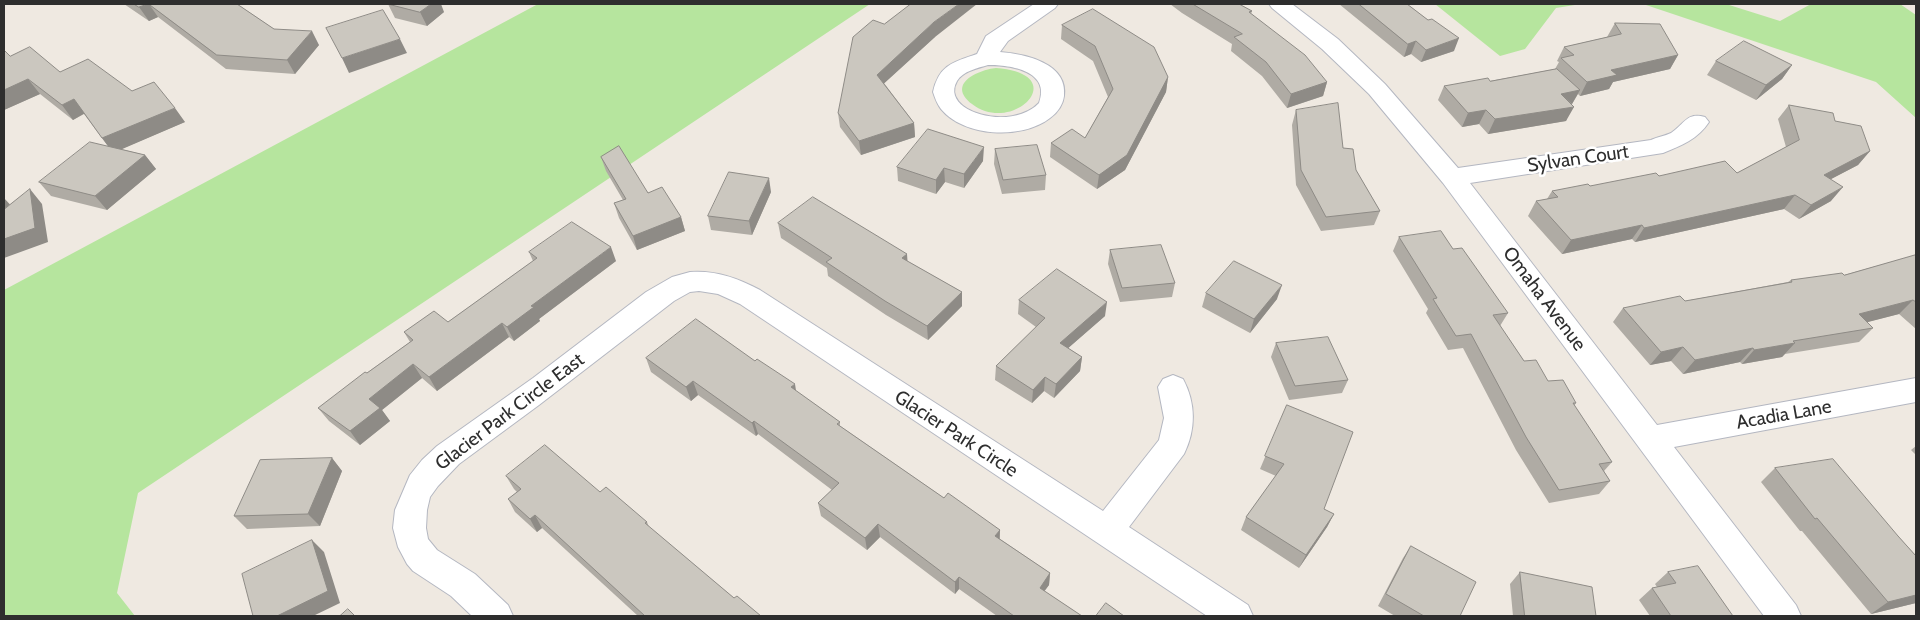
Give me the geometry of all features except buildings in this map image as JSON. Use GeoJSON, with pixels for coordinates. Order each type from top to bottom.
{"type":"FeatureCollection","features":[{"type":"Feature","properties":{"kind":"street"},"geometry":{"type":"LineString","coordinates":[[986,58],[994,42],[1000,36],[1048,4]]}},
{"type":"Feature","properties":{"kind":"street","name":"Omaha Avenue"},"geometry":{"type":"LineString","coordinates":[[1279,4],[1330,44],[1377,89],[1452,177],[1784,616]]}},
{"type":"Feature","properties":{"kind":"street","name":"Sylvan Court"},"geometry":{"type":"LineString","coordinates":[[1452,177],[1655,147],[1679,138],[1697,122]]}},
{"type":"Feature","properties":{"kind":"street","name":"Glacier Park Circle"},"geometry":{"type":"LineString","coordinates":[[669,292],[683,284],[700,281],[738,290],[1236,616]]}},
{"type":"Feature","properties":{"kind":"street","name":"Glacier Park Circle East"},"geometry":{"type":"LineString","coordinates":[[496,616],[462,584],[430,564],[411,541],[410,508],[416,492],[433,468],[444,459],[498,421],[651,303],[669,292]]}},
{"type":"Feature","properties":{"kind":"street"},"geometry":{"type":"LineString","coordinates":[[1106,532],[1173,445],[1179,418],[1173,388]]}},
{"type":"Feature","properties":{"kind":"street","name":"Acadia Lane"},"geometry":{"type":"LineString","coordinates":[[1651,439],[1916,390]]}},
{"type":"Feature","properties":{"kind":"green space"},"geometry":{"type":"Polygon","coordinates":[[[538,4],[870,4],[138,493],[117,593],[135,616],[4,616],[4,290],[538,4]]]}},
{"type":"Feature","properties":{"kind":"green space"},"geometry":{"type":"Polygon","coordinates":[[[1435,4],[1581,4],[1556,8],[1525,49],[1500,56],[1435,4]]]}},
{"type":"Feature","properties":{"kind":"green space"},"geometry":{"type":"Polygon","coordinates":[[[1643,4],[1726,4],[1780,21],[1811,4],[1900,4],[1916,15],[1916,118],[1876,82],[1643,4]]]}},
{"type":"Feature","properties":{"kind":"green space"},"geometry":{"type":"Polygon","coordinates":[[[996,68],[1019,73],[1031,81],[1033,90],[1029,100],[1018,108],[1004,113],[988,112],[972,104],[965,97],[962,90],[963,84],[974,75],[996,68]]]}}]}
